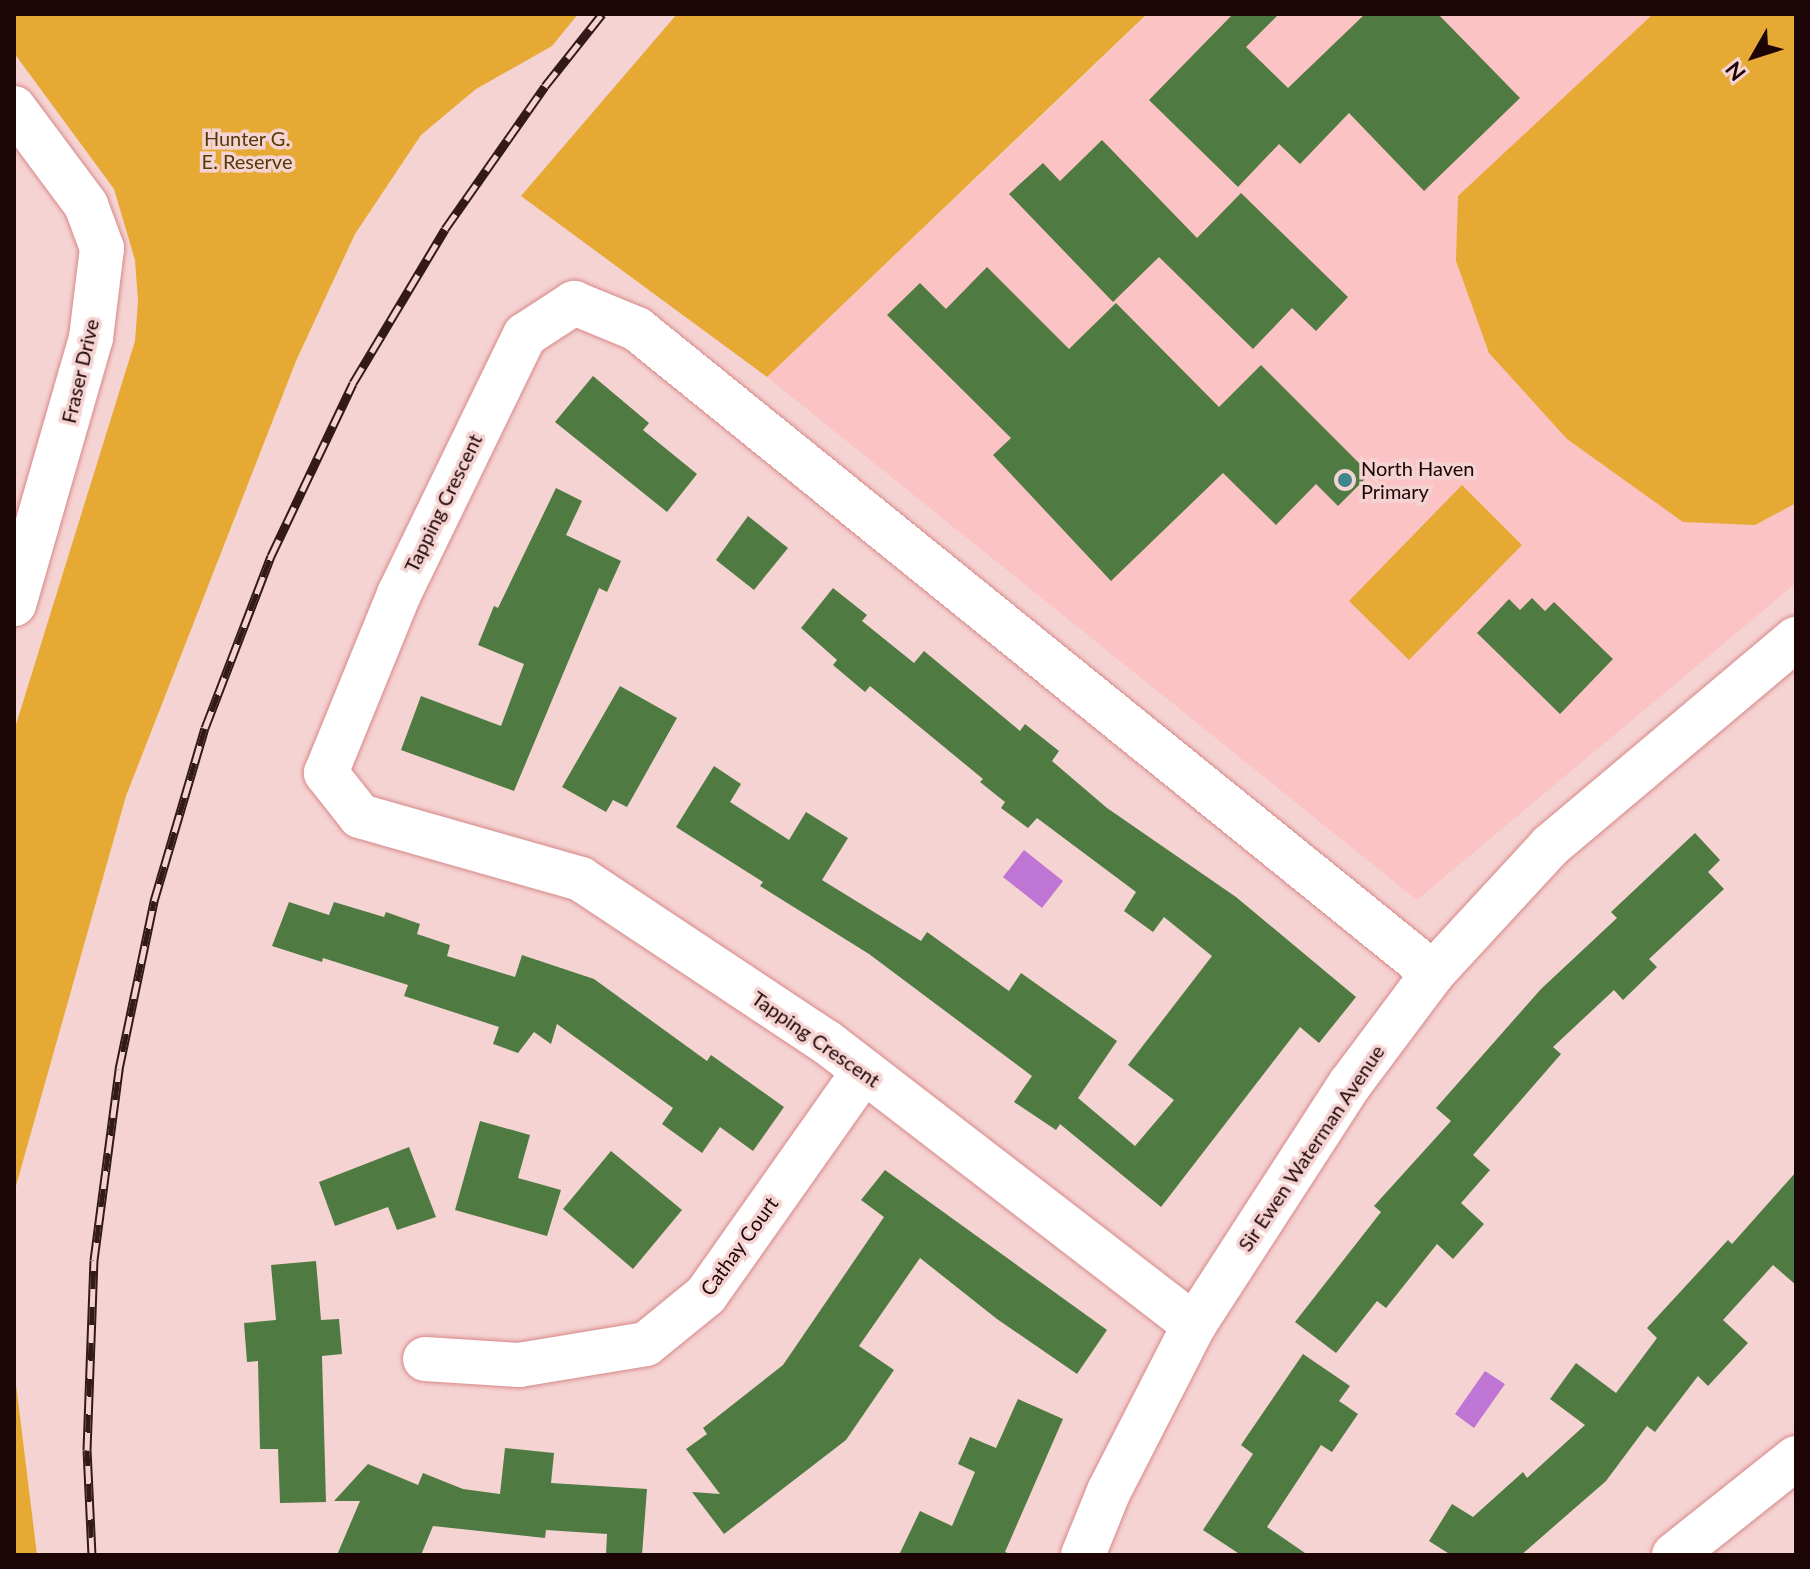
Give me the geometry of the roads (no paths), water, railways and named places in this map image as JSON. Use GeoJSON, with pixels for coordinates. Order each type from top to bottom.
{"type":"FeatureCollection","features":[{"type":"Feature","properties":{"kind":"street","name":"Fraser Drive"},"geometry":{"type":"LineString","coordinates":[[14,108],[86,205],[102,248],[91,338],[14,604]]}},
{"type":"Feature","properties":{"kind":"street","name":"Tapping Crescent"},"geometry":{"type":"LineString","coordinates":[[1194,1325],[826,1042],[581,879],[360,816],[326,773],[399,594],[525,335],[574,303],[637,329],[1433,973]]}},
{"type":"Feature","properties":{"kind":"street","name":"Sir Ewen Waterman Avenue"},"geometry":{"type":"LineString","coordinates":[[1083,1555],[1109,1491],[1194,1325],[1350,1084],[1433,973],[1550,846],[1796,639]]}},
{"type":"Feature","properties":{"kind":"street","name":"Cathay Court"},"geometry":{"type":"LineString","coordinates":[[425,1359],[519,1365],[646,1344],[706,1295],[864,1071]]}},
{"type":"Feature","properties":{"kind":"street"},"geometry":{"type":"LineString","coordinates":[[1674,1555],[1796,1458]]}},
{"type":"Feature","properties":{"kind":"railway"},"geometry":{"type":"LineString","coordinates":[[92,1555],[87,1450],[94,1260],[119,1069],[154,901],[205,728],[271,556],[353,383],[445,229],[545,86],[602,14]]}},
{"type":"Feature","properties":{"kind":"place","name":"North Haven Primary"},"geometry":{"type":"Point","coordinates":[1345,480]}},
{"type":"Feature","properties":{"kind":"park label","name":"Hunter G. E. Reserve"},"geometry":{"type":"Point","coordinates":[247,150]}}]}
